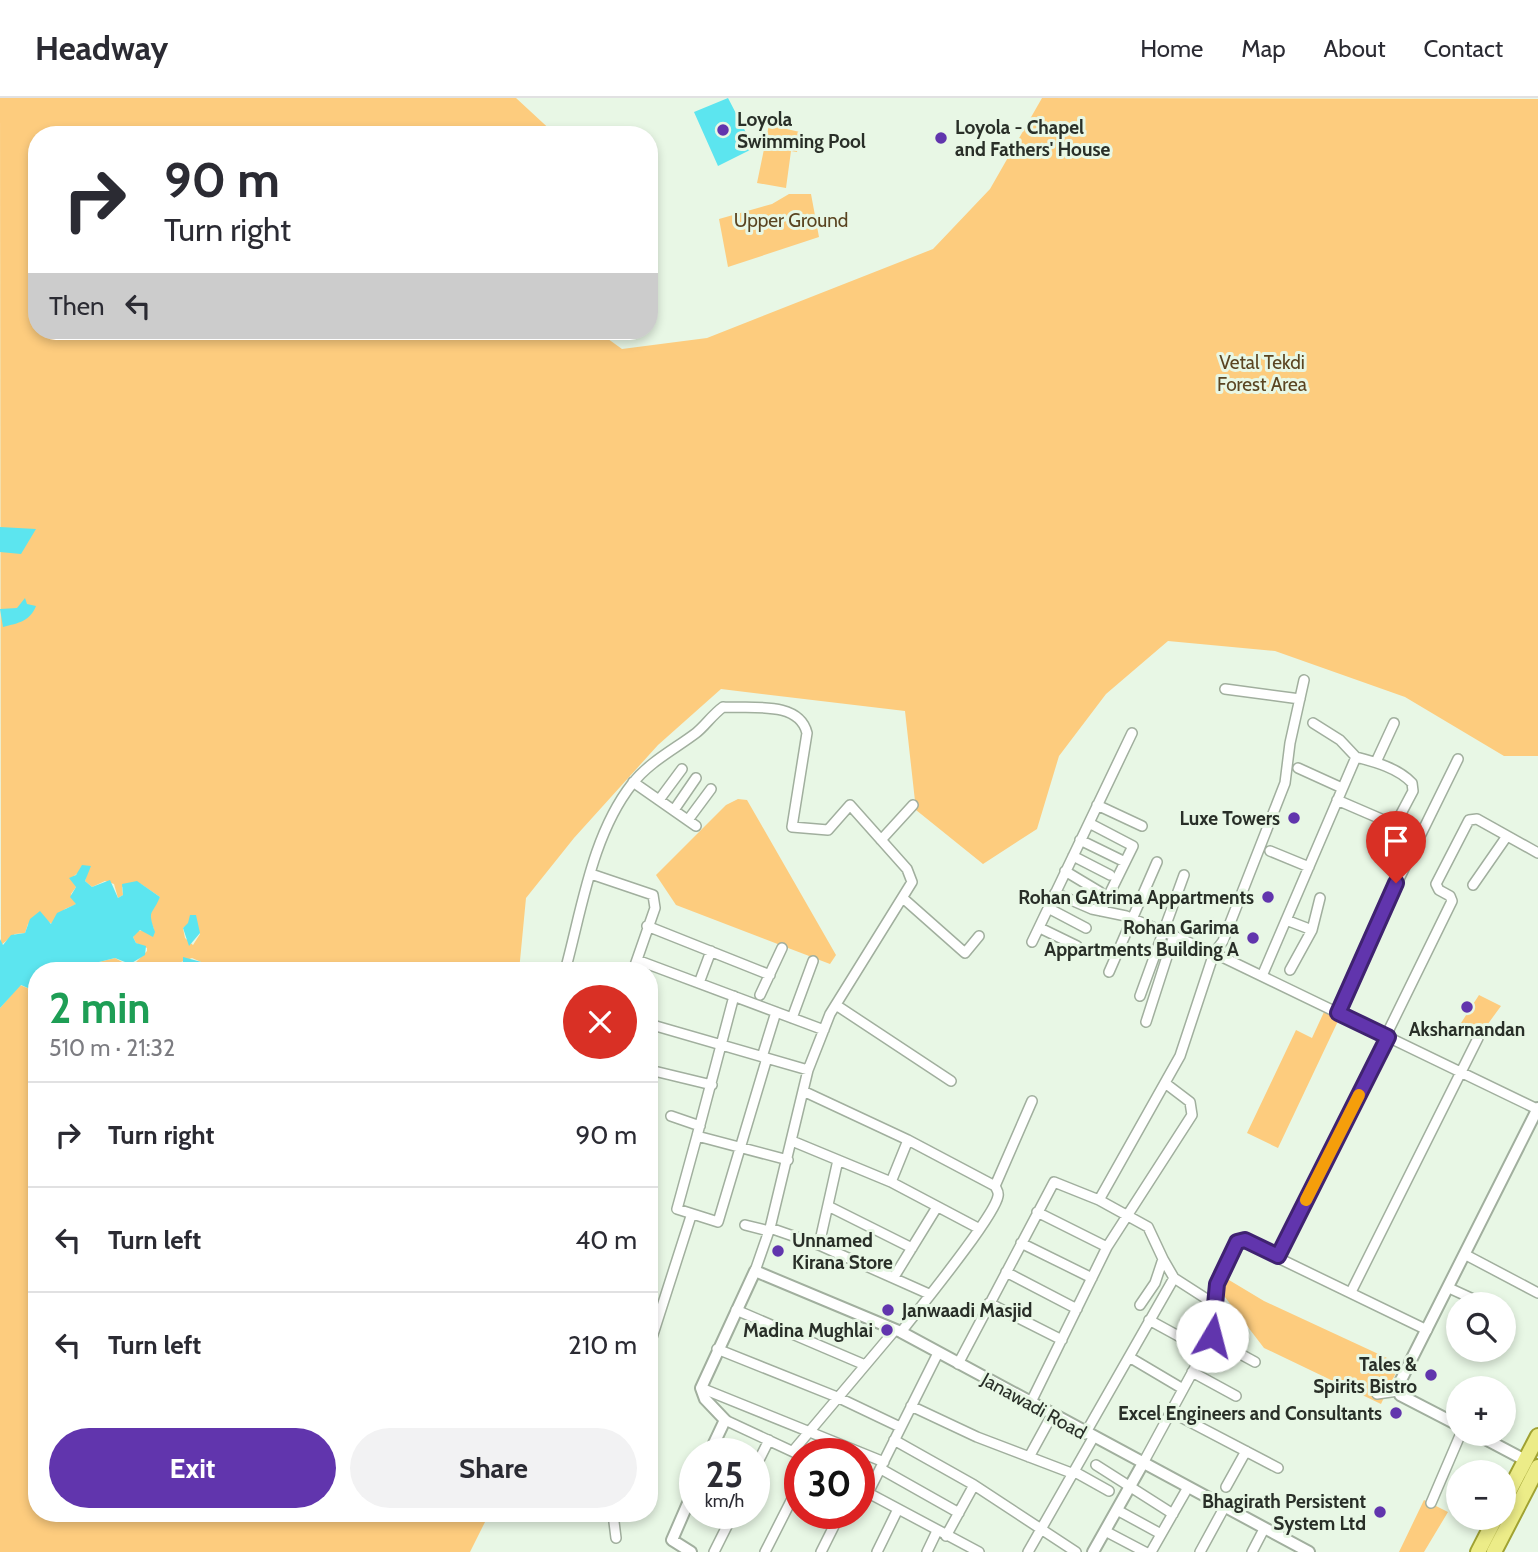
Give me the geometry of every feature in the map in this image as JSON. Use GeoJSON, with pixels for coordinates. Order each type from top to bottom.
{"type":"FeatureCollection","features":[{"type":"Feature","properties":{"kind":"main road"},"geometry":{"type":"LineString","coordinates":[[1494,1552],[1532,1464],[1538,1436]]}},
{"type":"Feature","properties":{"kind":"main road"},"geometry":{"type":"LineString","coordinates":[[1516,1486],[1532,1464]]}},
{"type":"Feature","properties":{"kind":"main road"},"geometry":{"type":"LineString","coordinates":[[1478,1552],[1489,1530]]}},
{"type":"Feature","properties":{"kind":"street"},"geometry":{"type":"LineString","coordinates":[[1098,1200],[1180,1056],[1214,953],[1223,941],[1285,783],[1290,743],[1304,680]]}},
{"type":"Feature","properties":{"kind":"street"},"geometry":{"type":"LineString","coordinates":[[1226,690],[1300,699]]}},
{"type":"Feature","properties":{"kind":"street"},"geometry":{"type":"LineString","coordinates":[[567,962],[591,874],[610,818],[633,782],[674,747],[698,732],[707,719],[723,707],[793,711],[804,722],[807,733],[792,827],[828,830],[850,805],[910,873],[912,882],[904,899],[836,1005],[824,1030],[808,1070],[788,1160],[755,1271],[701,1388],[705,1399],[725,1420],[765,1438]]}},
{"type":"Feature","properties":{"kind":"street"},"geometry":{"type":"LineString","coordinates":[[1313,723],[1340,740],[1356,757],[1376,762],[1406,776],[1412,783],[1413,790],[1395,825],[1338,800]]}},
{"type":"Feature","properties":{"kind":"street"},"geometry":{"type":"LineString","coordinates":[[1376,762],[1394,723]]}},
{"type":"Feature","properties":{"kind":"street"},"geometry":{"type":"LineString","coordinates":[[1032,943],[1132,733]]}},
{"type":"Feature","properties":{"kind":"street"},"geometry":{"type":"LineString","coordinates":[[1262,976],[1356,757]]}},
{"type":"Feature","properties":{"kind":"street"},"geometry":{"type":"LineString","coordinates":[[1338,1013],[1396,883],[1458,759]]}},
{"type":"Feature","properties":{"kind":"street"},"geometry":{"type":"LineString","coordinates":[[1298,768],[1342,788]]}},
{"type":"Feature","properties":{"kind":"street"},"geometry":{"type":"LineString","coordinates":[[659,800],[682,769]]}},
{"type":"Feature","properties":{"kind":"street"},"geometry":{"type":"LineString","coordinates":[[674,810],[696,778]]}},
{"type":"Feature","properties":{"kind":"street"},"geometry":{"type":"LineString","coordinates":[[633,782],[692,823],[711,789]]}},
{"type":"Feature","properties":{"kind":"street"},"geometry":{"type":"LineString","coordinates":[[1097,805],[1142,826]]}},
{"type":"Feature","properties":{"kind":"street"},"geometry":{"type":"LineString","coordinates":[[881,840],[913,806]]}},
{"type":"Feature","properties":{"kind":"street"},"geometry":{"type":"LineString","coordinates":[[1278,1256],[1388,1037],[1452,901],[1450,895],[1439,890],[1436,884],[1469,820],[1476,819],[1538,853]]}},
{"type":"Feature","properties":{"kind":"street"},"geometry":{"type":"LineString","coordinates":[[1089,822],[1132,845],[1101,911]]}},
{"type":"Feature","properties":{"kind":"street"},"geometry":{"type":"LineString","coordinates":[[1474,885],[1507,836]]}},
{"type":"Feature","properties":{"kind":"street"},"geometry":{"type":"LineString","coordinates":[[1080,840],[1125,862]]}},
{"type":"Feature","properties":{"kind":"street"},"geometry":{"type":"LineString","coordinates":[[1270,851],[1309,867]]}},
{"type":"Feature","properties":{"kind":"street"},"geometry":{"type":"LineString","coordinates":[[1073,856],[1110,875]]}},
{"type":"Feature","properties":{"kind":"street"},"geometry":{"type":"LineString","coordinates":[[1109,972],[1157,862]]}},
{"type":"Feature","properties":{"kind":"street"},"geometry":{"type":"LineString","coordinates":[[1065,871],[1100,892]]}},
{"type":"Feature","properties":{"kind":"street"},"geometry":{"type":"LineString","coordinates":[[591,874],[653,895],[655,908],[637,960],[642,962]]}},
{"type":"Feature","properties":{"kind":"street"},"geometry":{"type":"LineString","coordinates":[[1140,996],[1184,875]]}},
{"type":"Feature","properties":{"kind":"street"},"geometry":{"type":"LineString","coordinates":[[1055,893],[1174,935],[1538,1109],[1398,1391]]}},
{"type":"Feature","properties":{"kind":"street"},"geometry":{"type":"LineString","coordinates":[[1290,970],[1312,930],[1320,898]]}},
{"type":"Feature","properties":{"kind":"street"},"geometry":{"type":"LineString","coordinates":[[904,899],[965,953],[979,936]]}},
{"type":"Feature","properties":{"kind":"street"},"geometry":{"type":"LineString","coordinates":[[1048,908],[1086,928]]}},
{"type":"Feature","properties":{"kind":"street"},"geometry":{"type":"LineString","coordinates":[[1286,919],[1312,930]]}},
{"type":"Feature","properties":{"kind":"street"},"geometry":{"type":"LineString","coordinates":[[647,926],[770,975]]}},
{"type":"Feature","properties":{"kind":"street"},"geometry":{"type":"LineString","coordinates":[[1040,928],[1077,946]]}},
{"type":"Feature","properties":{"kind":"street"},"geometry":{"type":"LineString","coordinates":[[1146,1022],[1174,935]]}},
{"type":"Feature","properties":{"kind":"street"},"geometry":{"type":"LineString","coordinates":[[761,995],[782,948]]}},
{"type":"Feature","properties":{"kind":"street"},"geometry":{"type":"LineString","coordinates":[[699,983],[711,951]]}},
{"type":"Feature","properties":{"kind":"street"},"geometry":{"type":"LineString","coordinates":[[792,1018],[813,961]]}},
{"type":"Feature","properties":{"kind":"street"},"geometry":{"type":"LineString","coordinates":[[658,968],[824,1030]]}},
{"type":"Feature","properties":{"kind":"street"},"geometry":{"type":"LineString","coordinates":[[734,996],[677,1209],[691,1216],[718,1222],[742,1147],[776,1012]]}},
{"type":"Feature","properties":{"kind":"street"},"geometry":{"type":"LineString","coordinates":[[836,1005],[951,1081]]}},
{"type":"Feature","properties":{"kind":"street"},"geometry":{"type":"LineString","coordinates":[[658,1027],[808,1070]]}},
{"type":"Feature","properties":{"kind":"street"},"geometry":{"type":"LineString","coordinates":[[1351,1292],[1478,1038]]}},
{"type":"Feature","properties":{"kind":"street"},"geometry":{"type":"LineString","coordinates":[[658,1072],[712,1085]]}},
{"type":"Feature","properties":{"kind":"street"},"geometry":{"type":"LineString","coordinates":[[1030,1404],[1107,1247],[1193,1112],[1190,1102],[1165,1083]]}},
{"type":"Feature","properties":{"kind":"street"},"geometry":{"type":"LineString","coordinates":[[803,1091],[908,1140],[995,1186]]}},
{"type":"Feature","properties":{"kind":"street"},"geometry":{"type":"LineString","coordinates":[[806,1438],[837,1397],[929,1294],[978,1228],[998,1198],[995,1186],[1032,1101]]}},
{"type":"Feature","properties":{"kind":"street"},"geometry":{"type":"LineString","coordinates":[[671,1116],[699,1131],[788,1160]]}},
{"type":"Feature","properties":{"kind":"street"},"geometry":{"type":"LineString","coordinates":[[891,1182],[908,1140]]}},
{"type":"Feature","properties":{"kind":"street"},"geometry":{"type":"LineString","coordinates":[[792,1141],[891,1182],[978,1228]]}},
{"type":"Feature","properties":{"kind":"street"},"geometry":{"type":"LineString","coordinates":[[819,1245],[838,1160]]}},
{"type":"Feature","properties":{"kind":"street"},"geometry":{"type":"LineString","coordinates":[[958,1364],[1054,1182],[1098,1200],[1147,1227],[1174,1278],[1216,1305]]}},
{"type":"Feature","properties":{"kind":"street"},"geometry":{"type":"LineString","coordinates":[[828,1206],[912,1248]]}},
{"type":"Feature","properties":{"kind":"street"},"geometry":{"type":"LineString","coordinates":[[894,1277],[937,1207]]}},
{"type":"Feature","properties":{"kind":"street"},"geometry":{"type":"LineString","coordinates":[[1037,1212],[1107,1247]]}},
{"type":"Feature","properties":{"kind":"street"},"geometry":{"type":"LineString","coordinates":[[658,1319],[691,1216]]}},
{"type":"Feature","properties":{"kind":"street"},"geometry":{"type":"LineString","coordinates":[[745,1225],[819,1245],[929,1294]]}},
{"type":"Feature","properties":{"kind":"street"},"geometry":{"type":"LineString","coordinates":[[1096,1551],[1211,1338],[1217,1284],[1237,1242],[1245,1240],[1427,1330]]}},
{"type":"Feature","properties":{"kind":"street"},"geometry":{"type":"LineString","coordinates":[[1021,1243],[1092,1278]]}},
{"type":"Feature","properties":{"kind":"street"},"geometry":{"type":"LineString","coordinates":[[1466,1255],[1538,1293]]}},
{"type":"Feature","properties":{"kind":"street"},"geometry":{"type":"LineString","coordinates":[[1140,1305],[1154,1283],[1163,1259]]}},
{"type":"Feature","properties":{"kind":"street","name":"Janawadi Road"},"geometry":{"type":"LineString","coordinates":[[755,1271],[898,1331],[1307,1552]]}},
{"type":"Feature","properties":{"kind":"street"},"geometry":{"type":"LineString","coordinates":[[1006,1272],[1077,1309]]}},
{"type":"Feature","properties":{"kind":"street"},"geometry":{"type":"LineString","coordinates":[[1028,1552],[1074,1473],[1089,1436],[1129,1357],[1174,1278]]}},
{"type":"Feature","properties":{"kind":"street"},"geometry":{"type":"LineString","coordinates":[[1449,1288],[1458,1292]]}},
{"type":"Feature","properties":{"kind":"street"},"geometry":{"type":"LineString","coordinates":[[989,1303],[1062,1340]]}},
{"type":"Feature","properties":{"kind":"street"},"geometry":{"type":"LineString","coordinates":[[736,1310],[865,1366]]}},
{"type":"Feature","properties":{"kind":"street"},"geometry":{"type":"LineString","coordinates":[[1149,1320],[1204,1350]]}},
{"type":"Feature","properties":{"kind":"street"},"geometry":{"type":"LineString","coordinates":[[1211,1338],[1255,1363]]}},
{"type":"Feature","properties":{"kind":"street"},"geometry":{"type":"LineString","coordinates":[[717,1349],[837,1397],[900,1427]]}},
{"type":"Feature","properties":{"kind":"street"},"geometry":{"type":"LineString","coordinates":[[875,1476],[883,1466],[938,1353]]}},
{"type":"Feature","properties":{"kind":"street"},"geometry":{"type":"LineString","coordinates":[[1129,1357],[1183,1390]]}},
{"type":"Feature","properties":{"kind":"street"},"geometry":{"type":"LineString","coordinates":[[1192,1372],[1236,1396]]}},
{"type":"Feature","properties":{"kind":"street"},"geometry":{"type":"LineString","coordinates":[[701,1388],[810,1432],[883,1466],[959,1513]]}},
{"type":"Feature","properties":{"kind":"street"},"geometry":{"type":"LineString","coordinates":[[1377,1394],[1398,1391]]}},
{"type":"Feature","properties":{"kind":"street"},"geometry":{"type":"LineString","coordinates":[[1398,1391],[1400,1395],[1446,1419]]}},
{"type":"Feature","properties":{"kind":"street"},"geometry":{"type":"LineString","coordinates":[[911,1406],[1029,1457],[1074,1473],[1109,1491]]}},
{"type":"Feature","properties":{"kind":"street"},"geometry":{"type":"LineString","coordinates":[[1171,1412],[1278,1468]]}},
{"type":"Feature","properties":{"kind":"street"},"geometry":{"type":"LineString","coordinates":[[1029,1457],[1052,1416]]}},
{"type":"Feature","properties":{"kind":"street"},"geometry":{"type":"LineString","coordinates":[[717,1438],[725,1420]]}},
{"type":"Feature","properties":{"kind":"street"},"geometry":{"type":"LineString","coordinates":[[894,1440],[974,1485],[1076,1552]]}},
{"type":"Feature","properties":{"kind":"street"},"geometry":{"type":"LineString","coordinates":[[1431,1503],[1455,1446]]}},
{"type":"Feature","properties":{"kind":"street"},"geometry":{"type":"LineString","coordinates":[[1498,1446],[1532,1464]]}},
{"type":"Feature","properties":{"kind":"street"},"geometry":{"type":"LineString","coordinates":[[1226,1487],[1245,1451]]}},
{"type":"Feature","properties":{"kind":"street"},"geometry":{"type":"LineString","coordinates":[[1096,1465],[1173,1514]]}},
{"type":"Feature","properties":{"kind":"street"},"geometry":{"type":"LineString","coordinates":[[927,1552],[959,1513],[974,1485]]}},
{"type":"Feature","properties":{"kind":"street"},"geometry":{"type":"LineString","coordinates":[[1151,1552],[1187,1489]]}},
{"type":"Feature","properties":{"kind":"street"},"geometry":{"type":"LineString","coordinates":[[875,1496],[978,1552]]}},
{"type":"Feature","properties":{"kind":"street"},"geometry":{"type":"LineString","coordinates":[[1200,1552],[1224,1508]]}},
{"type":"Feature","properties":{"kind":"street"},"geometry":{"type":"LineString","coordinates":[[877,1552],[898,1509]]}},
{"type":"Feature","properties":{"kind":"street"},"geometry":{"type":"LineString","coordinates":[[1117,1510],[1161,1534]]}},
{"type":"Feature","properties":{"kind":"street"},"geometry":{"type":"LineString","coordinates":[[765,1552],[784,1515]]}},
{"type":"Feature","properties":{"kind":"street"},"geometry":{"type":"LineString","coordinates":[[614,1522],[617,1538]]}},
{"type":"Feature","properties":{"kind":"street"},"geometry":{"type":"LineString","coordinates":[[679,1526],[673,1540],[691,1552]]}},
{"type":"Feature","properties":{"kind":"street"},"geometry":{"type":"LineString","coordinates":[[714,1552],[726,1529]]}},
{"type":"Feature","properties":{"kind":"street"},"geometry":{"type":"LineString","coordinates":[[821,1552],[832,1529]]}},
{"type":"Feature","properties":{"kind":"street"},"geometry":{"type":"LineString","coordinates":[[1252,1552],[1264,1529]]}},
{"type":"Feature","properties":{"kind":"street"},"geometry":{"type":"LineString","coordinates":[[1105,1531],[1145,1552]]}},
{"type":"Feature","properties":{"kind":"green space","name":"Vetal Tekdi Forest Area"},"geometry":{"type":"Polygon","coordinates":[[[0,98],[516,98],[546,126],[28,126],[28,340],[610,340],[622,349],[707,338],[933,249],[990,189],[1042,98],[1538,99],[1538,756],[1504,756],[1405,697],[1275,651],[1168,641],[1106,694],[1059,756],[1037,829],[983,864],[916,810],[905,711],[721,689],[658,745],[574,838],[526,898],[520,962],[201,962],[192,958],[181,962],[136,962],[147,948],[136,943],[133,937],[137,931],[154,929],[151,912],[160,897],[141,884],[122,887],[123,895],[118,898],[114,884],[105,881],[92,887],[85,881],[87,874],[79,872],[74,876],[76,887],[71,894],[77,904],[65,909],[52,924],[45,919],[28,924],[25,933],[15,934],[1,945],[0,98]],[[195,919],[183,928],[185,938],[193,945],[200,934],[195,919]]]}},
{"type":"Feature","properties":{"kind":"green space"},"geometry":{"type":"Polygon","coordinates":[[[769,125],[800,132],[797,152],[791,151],[786,188],[757,183],[769,125]]]}},
{"type":"Feature","properties":{"kind":"green space","name":"Upper Ground"},"geometry":{"type":"Polygon","coordinates":[[[789,194],[811,194],[819,237],[728,267],[719,219],[772,204],[789,194]]]}},
{"type":"Feature","properties":{"kind":"green space"},"geometry":{"type":"Polygon","coordinates":[[[738,799],[747,800],[836,955],[830,964],[676,905],[656,875],[726,805],[738,799]]]}},
{"type":"Feature","properties":{"kind":"green space","name":"Vetal Tekdi Forest Area"},"geometry":{"type":"Polygon","coordinates":[[[115,958],[122,962],[99,962],[115,958]]]}},
{"type":"Feature","properties":{"kind":"green space"},"geometry":{"type":"Polygon","coordinates":[[[20,985],[28,988],[28,1522],[485,1522],[470,1552],[0,1552],[0,1008],[20,985]]]}},
{"type":"Feature","properties":{"kind":"green space"},"geometry":{"type":"Polygon","coordinates":[[[1479,995],[1501,1006],[1482,1032],[1461,1023],[1479,995]]]}},
{"type":"Feature","properties":{"kind":"green space"},"geometry":{"type":"Polygon","coordinates":[[[1324,1012],[1339,1019],[1278,1148],[1247,1133],[1296,1030],[1312,1038],[1324,1012]]]}},
{"type":"Feature","properties":{"kind":"green space"},"geometry":{"type":"Polygon","coordinates":[[[1224,1277],[1264,1301],[1400,1364],[1381,1404],[1264,1348],[1218,1288],[1224,1277]]]}},
{"type":"Feature","properties":{"kind":"green space"},"geometry":{"type":"Polygon","coordinates":[[[1424,1500],[1446,1511],[1424,1552],[1399,1552],[1424,1500]]]}},
{"type":"Feature","properties":{"kind":"water","name":"Loyola Swimming Pool"},"geometry":{"type":"Polygon","coordinates":[[[728,98],[754,148],[718,166],[694,112],[728,98]]]}},
{"type":"Feature","properties":{"kind":"water"},"geometry":{"type":"Polygon","coordinates":[[[0,527],[36,529],[21,554],[0,552],[0,527]]]}},
{"type":"Feature","properties":{"kind":"water"},"geometry":{"type":"Polygon","coordinates":[[[25,598],[27,604],[36,606],[31,615],[19,623],[3,627],[0,609],[17,608],[25,598]]]}},
{"type":"Feature","properties":{"kind":"water"},"geometry":{"type":"Polygon","coordinates":[[[82,865],[91,866],[85,881],[92,887],[110,880],[118,898],[123,895],[122,884],[137,881],[160,897],[151,916],[155,932],[153,937],[140,930],[133,937],[136,943],[146,946],[145,955],[133,962],[115,958],[99,962],[28,962],[28,988],[21,985],[0,1008],[0,939],[3,945],[11,935],[25,933],[30,919],[40,911],[51,924],[57,913],[76,904],[70,897],[76,887],[69,878],[76,875],[82,865]]]}},
{"type":"Feature","properties":{"kind":"water"},"geometry":{"type":"Polygon","coordinates":[[[190,915],[196,915],[200,933],[189,946],[183,928],[190,915]]]}},
{"type":"Feature","properties":{"kind":"water"},"geometry":{"type":"Polygon","coordinates":[[[183,957],[201,962],[183,962],[183,957]]]}},
{"type":"Feature","properties":{"kind":"slow traffic"},"geometry":{"type":"LineString","coordinates":[[1306,1200],[1359,1095]]}},
{"type":"Feature","properties":{"kind":"place","name":"Loyola Swimming Pool"},"geometry":{"type":"Point","coordinates":[723,130]}},
{"type":"Feature","properties":{"kind":"place","name":"Loyola - Chapel and Fathers' House"},"geometry":{"type":"Point","coordinates":[941,138]}},
{"type":"Feature","properties":{"kind":"place","name":"Luxe Towers"},"geometry":{"type":"Point","coordinates":[1294,818]}},
{"type":"Feature","properties":{"kind":"place","name":"Rohan GAtrima Appartments"},"geometry":{"type":"Point","coordinates":[1268,897]}},
{"type":"Feature","properties":{"kind":"place","name":"Rohan Garima Appartments Building A"},"geometry":{"type":"Point","coordinates":[1253,938]}},
{"type":"Feature","properties":{"kind":"place","name":"Aksharnandan"},"geometry":{"type":"Point","coordinates":[1467,1007]}},
{"type":"Feature","properties":{"kind":"place","name":"Unnamed Kirana Store"},"geometry":{"type":"Point","coordinates":[778,1251]}},
{"type":"Feature","properties":{"kind":"place","name":"Janwaadi Masjid"},"geometry":{"type":"Point","coordinates":[888,1310]}},
{"type":"Feature","properties":{"kind":"place","name":"Madina Mughlai"},"geometry":{"type":"Point","coordinates":[887,1330]}},
{"type":"Feature","properties":{"kind":"place","name":"Tales & Spirits Bistro"},"geometry":{"type":"Point","coordinates":[1431,1375]}},
{"type":"Feature","properties":{"kind":"place","name":"Excel Engineers and Consultants"},"geometry":{"type":"Point","coordinates":[1396,1413]}},
{"type":"Feature","properties":{"kind":"place","name":"Bhagirath Persistent System Ltd"},"geometry":{"type":"Point","coordinates":[1380,1512]}},
{"type":"Feature","properties":{"kind":"route"},"geometry":{"type":"LineString","coordinates":[[1212,1336],[1217,1284],[1237,1242],[1245,1240],[1278,1256],[1388,1037],[1338,1013],[1396,883]]}}]}
